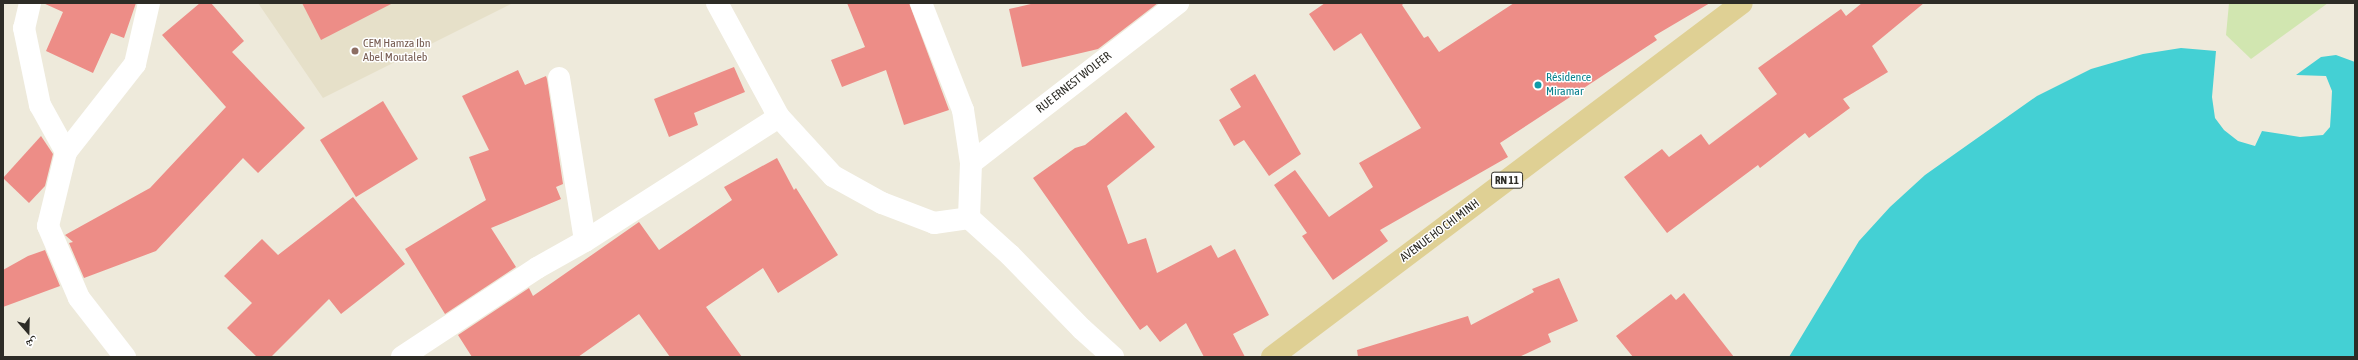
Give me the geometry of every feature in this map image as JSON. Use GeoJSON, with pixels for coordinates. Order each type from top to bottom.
{"type":"FeatureCollection","features":[{"type":"Feature","properties":{"kind":"main road","name":"AVENUE HO CHI MINH"},"geometry":{"type":"LineString","coordinates":[[1272,357],[1742,3]]}},
{"type":"Feature","properties":{"kind":"street"},"geometry":{"type":"LineString","coordinates":[[30,3],[24,28],[40,105],[66,152]]}},
{"type":"Feature","properties":{"kind":"street"},"geometry":{"type":"LineString","coordinates":[[125,357],[80,298],[48,226],[66,152],[135,64],[149,3]]}},
{"type":"Feature","properties":{"kind":"street"},"geometry":{"type":"LineString","coordinates":[[717,3],[779,117],[833,176],[882,203],[934,223],[969,218]]}},
{"type":"Feature","properties":{"kind":"street"},"geometry":{"type":"LineString","coordinates":[[921,3],[963,110],[970,163],[969,218],[1010,255],[1082,329],[1113,357]]}},
{"type":"Feature","properties":{"kind":"street","name":"RUE ERNEST WOLFER"},"geometry":{"type":"LineString","coordinates":[[970,163],[1178,3]]}},
{"type":"Feature","properties":{"kind":"street"},"geometry":{"type":"LineString","coordinates":[[559,78],[585,241]]}},
{"type":"Feature","properties":{"kind":"street"},"geometry":{"type":"LineString","coordinates":[[402,357],[537,268],[585,241],[779,117]]}},
{"type":"Feature","properties":{"kind":"shaded area","name":"CEM Hamza Ibn Abel Moutaleb"},"geometry":{"type":"Polygon","coordinates":[[[258,3],[513,3],[323,98],[258,3]]]}},
{"type":"Feature","properties":{"kind":"green space"},"geometry":{"type":"Polygon","coordinates":[[[2229,3],[2328,3],[2251,59],[2226,35],[2229,3]]]}},
{"type":"Feature","properties":{"kind":"water"},"geometry":{"type":"Polygon","coordinates":[[[2181,48],[2216,51],[2212,97],[2215,118],[2224,130],[2238,141],[2255,146],[2262,131],[2300,137],[2323,135],[2330,127],[2331,112],[2332,91],[2326,76],[2296,75],[2321,57],[2336,55],[2355,62],[2355,357],[1789,357],[1859,241],[1890,207],[1925,175],[2037,96],[2091,69],[2143,54],[2181,48]]]}},
{"type":"Feature","properties":{"kind":"building"},"geometry":{"type":"Polygon","coordinates":[[[43,3],[136,3],[124,38],[111,33],[93,73],[46,51],[63,12],[43,3]]]}},
{"type":"Feature","properties":{"kind":"building"},"geometry":{"type":"Polygon","coordinates":[[[200,3],[211,3],[244,41],[232,52],[305,128],[258,173],[243,158],[156,251],[84,278],[69,243],[73,242],[65,235],[150,188],[226,107],[162,35],[200,3]]]}},
{"type":"Feature","properties":{"kind":"building"},"geometry":{"type":"Polygon","coordinates":[[[302,3],[393,3],[321,40],[302,3]]]}},
{"type":"Feature","properties":{"kind":"building"},"geometry":{"type":"Polygon","coordinates":[[[847,3],[909,3],[949,110],[904,125],[886,70],[842,87],[831,60],[865,47],[847,3]]]}},
{"type":"Feature","properties":{"kind":"building"},"geometry":{"type":"Polygon","coordinates":[[[1035,3],[1158,3],[1098,49],[1022,67],[1009,9],[1035,3]]]}},
{"type":"Feature","properties":{"kind":"building"},"geometry":{"type":"Polygon","coordinates":[[[1325,3],[1404,3],[1402,5],[1424,38],[1428,36],[1439,52],[1514,3],[1710,3],[1654,36],[1657,40],[1500,143],[1508,157],[1380,230],[1388,241],[1333,280],[1302,236],[1307,233],[1274,185],[1295,170],[1329,217],[1373,187],[1359,163],[1421,128],[1361,33],[1334,51],[1309,14],[1325,3]]]}},
{"type":"Feature","properties":{"kind":"building"},"geometry":{"type":"Polygon","coordinates":[[[1862,3],[1924,3],[1872,46],[1888,72],[1843,99],[1850,108],[1809,138],[1805,133],[1760,168],[1758,165],[1667,233],[1624,177],[1662,149],[1669,157],[1701,134],[1709,145],[1777,94],[1758,68],[1841,9],[1846,16],[1862,3]]]}},
{"type":"Feature","properties":{"kind":"building"},"geometry":{"type":"Polygon","coordinates":[[[734,67],[745,92],[694,113],[698,125],[669,137],[654,99],[734,67]]]}},
{"type":"Feature","properties":{"kind":"building"},"geometry":{"type":"Polygon","coordinates":[[[518,70],[525,85],[546,76],[547,79],[563,184],[556,187],[561,199],[491,228],[516,267],[445,314],[405,249],[486,200],[469,157],[489,150],[462,96],[518,70]]]}},
{"type":"Feature","properties":{"kind":"building"},"geometry":{"type":"Polygon","coordinates":[[[1255,74],[1301,154],[1269,176],[1244,140],[1234,146],[1219,120],[1241,107],[1230,89],[1255,74]]]}},
{"type":"Feature","properties":{"kind":"building"},"geometry":{"type":"Polygon","coordinates":[[[383,101],[418,159],[356,197],[320,140],[383,101]]]}},
{"type":"Feature","properties":{"kind":"building"},"geometry":{"type":"Polygon","coordinates":[[[1126,112],[1155,147],[1107,186],[1128,244],[1146,238],[1157,273],[1211,245],[1218,258],[1235,249],[1269,315],[1233,334],[1245,357],[1204,357],[1186,323],[1160,342],[1147,325],[1140,330],[1033,178],[1075,148],[1085,145],[1126,112]]]}},
{"type":"Feature","properties":{"kind":"building"},"geometry":{"type":"Polygon","coordinates":[[[41,136],[53,154],[45,186],[29,203],[3,178],[41,136]]]}},
{"type":"Feature","properties":{"kind":"building"},"geometry":{"type":"Polygon","coordinates":[[[777,158],[794,190],[796,188],[838,255],[778,293],[763,268],[706,307],[742,357],[670,357],[639,314],[578,357],[472,357],[458,335],[529,288],[533,296],[639,222],[659,250],[732,200],[724,187],[777,158]]]}},
{"type":"Feature","properties":{"kind":"building"},"geometry":{"type":"Polygon","coordinates":[[[353,197],[405,264],[341,314],[329,299],[271,357],[257,357],[227,328],[252,303],[224,276],[262,239],[278,255],[353,197]]]}},
{"type":"Feature","properties":{"kind":"building"},"geometry":{"type":"Polygon","coordinates":[[[45,250],[60,286],[3,307],[3,270],[28,256],[45,250]]]}},
{"type":"Feature","properties":{"kind":"building"},"geometry":{"type":"Polygon","coordinates":[[[1559,278],[1578,321],[1548,334],[1551,342],[1519,357],[1358,357],[1357,350],[1468,316],[1471,325],[1534,292],[1532,289],[1559,278]]]}},
{"type":"Feature","properties":{"kind":"building"},"geometry":{"type":"Polygon","coordinates":[[[1684,293],[1734,357],[1633,357],[1616,336],[1671,294],[1676,300],[1684,293]]]}},
{"type":"Feature","properties":{"kind":"place","name":"CEM Hamza Ibn Abel Moutaleb"},"geometry":{"type":"Point","coordinates":[355,51]}},
{"type":"Feature","properties":{"kind":"place","name":"Résidence Miramar"},"geometry":{"type":"Point","coordinates":[1538,85]}}]}
